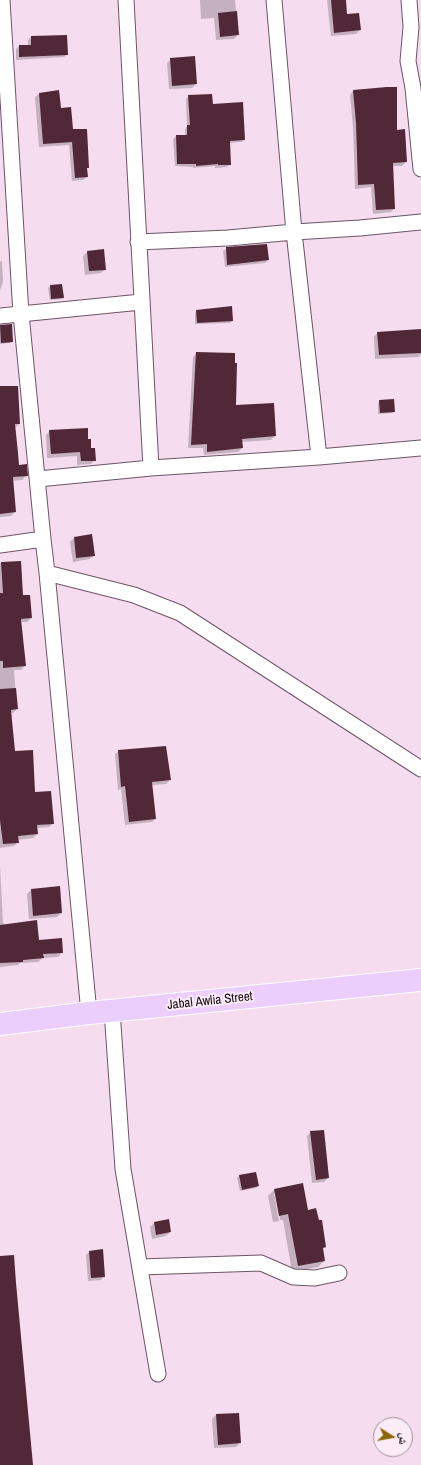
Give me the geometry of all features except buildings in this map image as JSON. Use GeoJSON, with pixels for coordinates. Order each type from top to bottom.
{"type":"FeatureCollection","features":[{"type":"Feature","properties":{"kind":"highway","name":"Jabal Awlia Street"},"geometry":{"type":"LineString","coordinates":[[0,1024],[112,1010],[421,980]]}},
{"type":"Feature","properties":{"kind":"street"},"geometry":{"type":"LineString","coordinates":[[2,0],[2,62],[21,314],[89,1013]]}},
{"type":"Feature","properties":{"kind":"street"},"geometry":{"type":"LineString","coordinates":[[126,0],[151,468]]}},
{"type":"Feature","properties":{"kind":"street"},"geometry":{"type":"LineString","coordinates":[[274,0],[294,232],[319,457]]}},
{"type":"Feature","properties":{"kind":"street"},"geometry":{"type":"LineString","coordinates":[[409,0],[411,27],[408,62],[413,88],[421,169]]}},
{"type":"Feature","properties":{"kind":"street"},"geometry":{"type":"LineString","coordinates":[[138,242],[228,238],[421,222]]}},
{"type":"Feature","properties":{"kind":"street"},"geometry":{"type":"LineString","coordinates":[[0,316],[141,302]]}},
{"type":"Feature","properties":{"kind":"street"},"geometry":{"type":"LineString","coordinates":[[38,479],[151,468],[319,457],[421,448]]}},
{"type":"Feature","properties":{"kind":"street"},"geometry":{"type":"LineString","coordinates":[[0,545],[43,539]]}},
{"type":"Feature","properties":{"kind":"street"},"geometry":{"type":"LineString","coordinates":[[47,573],[134,595],[180,613],[421,770]]}},
{"type":"Feature","properties":{"kind":"street"},"geometry":{"type":"LineString","coordinates":[[112,1010],[123,1169],[158,1374]]}},
{"type":"Feature","properties":{"kind":"street"},"geometry":{"type":"LineString","coordinates":[[140,1267],[261,1263],[294,1277],[315,1278],[339,1273]]}}]}
